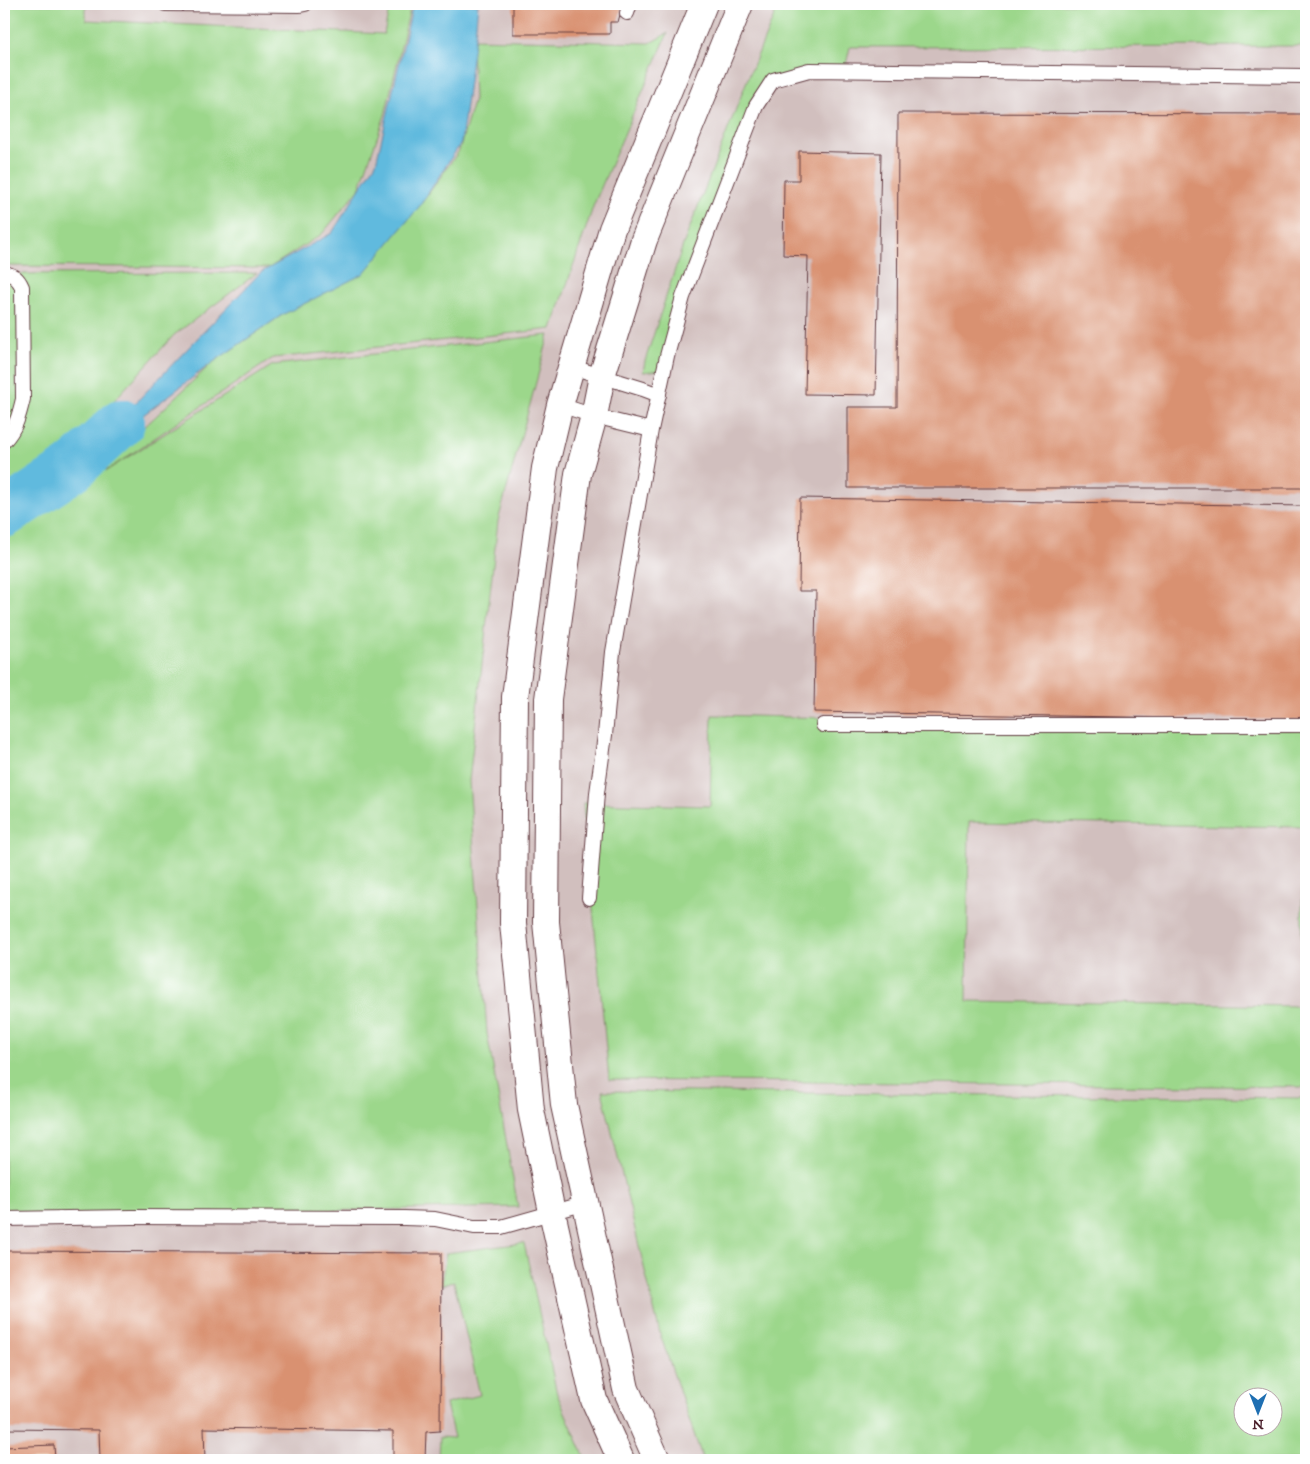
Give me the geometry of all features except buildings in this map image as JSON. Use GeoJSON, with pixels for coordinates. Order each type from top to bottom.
{"type":"FeatureCollection","features":[{"type":"Feature","properties":{"kind":"street"},"geometry":{"type":"LineString","coordinates":[[621,1460],[594,1400],[531,1110],[513,923],[515,696],[545,468],[560,405],[612,230],[704,4]]}},
{"type":"Feature","properties":{"kind":"street"},"geometry":{"type":"LineString","coordinates":[[657,1460],[626,1389],[564,1106],[546,922],[548,699],[578,474],[594,416],[602,376],[644,240],[740,4]]}},
{"type":"Feature","properties":{"kind":"lane"},"geometry":{"type":"LineString","coordinates":[[165,4],[300,6],[305,4]]}},
{"type":"Feature","properties":{"kind":"lane"},"geometry":{"type":"LineString","coordinates":[[589,898],[597,793],[606,735],[613,652],[651,430],[667,356],[683,297],[756,106],[773,80],[808,70],[1306,76]]}},
{"type":"Feature","properties":{"kind":"lane"},"geometry":{"type":"LineString","coordinates":[[4,273],[11,274],[18,279],[22,287],[23,399],[13,430],[4,441]]}},
{"type":"Feature","properties":{"kind":"lane"},"geometry":{"type":"LineString","coordinates":[[572,367],[659,395]]}},
{"type":"Feature","properties":{"kind":"lane"},"geometry":{"type":"LineString","coordinates":[[560,405],[594,416],[651,430]]}},
{"type":"Feature","properties":{"kind":"lane"},"geometry":{"type":"LineString","coordinates":[[823,725],[1306,725]]}},
{"type":"Feature","properties":{"kind":"lane"},"geometry":{"type":"LineString","coordinates":[[4,1219],[132,1217],[404,1218],[435,1219],[474,1227],[501,1227],[586,1203]]}},
{"type":"Feature","properties":{"kind":"shaded area"},"geometry":{"type":"Polygon","coordinates":[[[4,4],[1306,4],[1306,1460],[4,1460],[4,4]]]}},
{"type":"Feature","properties":{"kind":"green space"},"geometry":{"type":"Polygon","coordinates":[[[4,4],[86,4],[86,20],[384,34],[390,4],[411,4],[385,115],[359,189],[322,234],[269,268],[4,266],[4,4]]]}},
{"type":"Feature","properties":{"kind":"green space"},"geometry":{"type":"Polygon","coordinates":[[[779,4],[1306,4],[1306,46],[850,47],[845,69],[778,79],[750,123],[661,370],[643,372],[683,245],[779,4]]]}},
{"type":"Feature","properties":{"kind":"green space"},"geometry":{"type":"Polygon","coordinates":[[[668,33],[594,204],[552,329],[273,358],[106,471],[273,365],[549,335],[498,521],[469,781],[487,1033],[518,1207],[4,1217],[4,540],[80,488],[212,363],[282,315],[419,207],[459,151],[474,99],[472,39],[650,43],[668,33]]]}},
{"type":"Feature","properties":{"kind":"green space"},"geometry":{"type":"Polygon","coordinates":[[[257,273],[174,335],[55,465],[4,497],[4,274],[257,273]]]}},
{"type":"Feature","properties":{"kind":"green space"},"geometry":{"type":"Polygon","coordinates":[[[712,715],[1306,730],[1306,1087],[609,1080],[583,803],[710,806],[712,715]],[[969,822],[967,1001],[1301,1006],[1303,827],[969,822]]]}},
{"type":"Feature","properties":{"kind":"green space"},"geometry":{"type":"Polygon","coordinates":[[[602,1091],[1306,1098],[1306,1460],[703,1460],[660,1334],[602,1091]]]}},
{"type":"Feature","properties":{"kind":"green space"},"geometry":{"type":"Polygon","coordinates":[[[524,1243],[557,1394],[586,1460],[439,1460],[440,1437],[454,1438],[446,1404],[480,1395],[454,1282],[441,1285],[446,1253],[524,1243]]]}},
{"type":"Feature","properties":{"kind":"water"},"geometry":{"type":"Polygon","coordinates":[[[413,4],[478,4],[461,143],[419,207],[363,274],[282,315],[212,363],[73,468],[260,273],[332,233],[376,163],[413,4]]]}},
{"type":"Feature","properties":{"kind":"waterway"},"geometry":{"type":"LineString","coordinates":[[4,514],[73,468],[121,423]]}}]}
